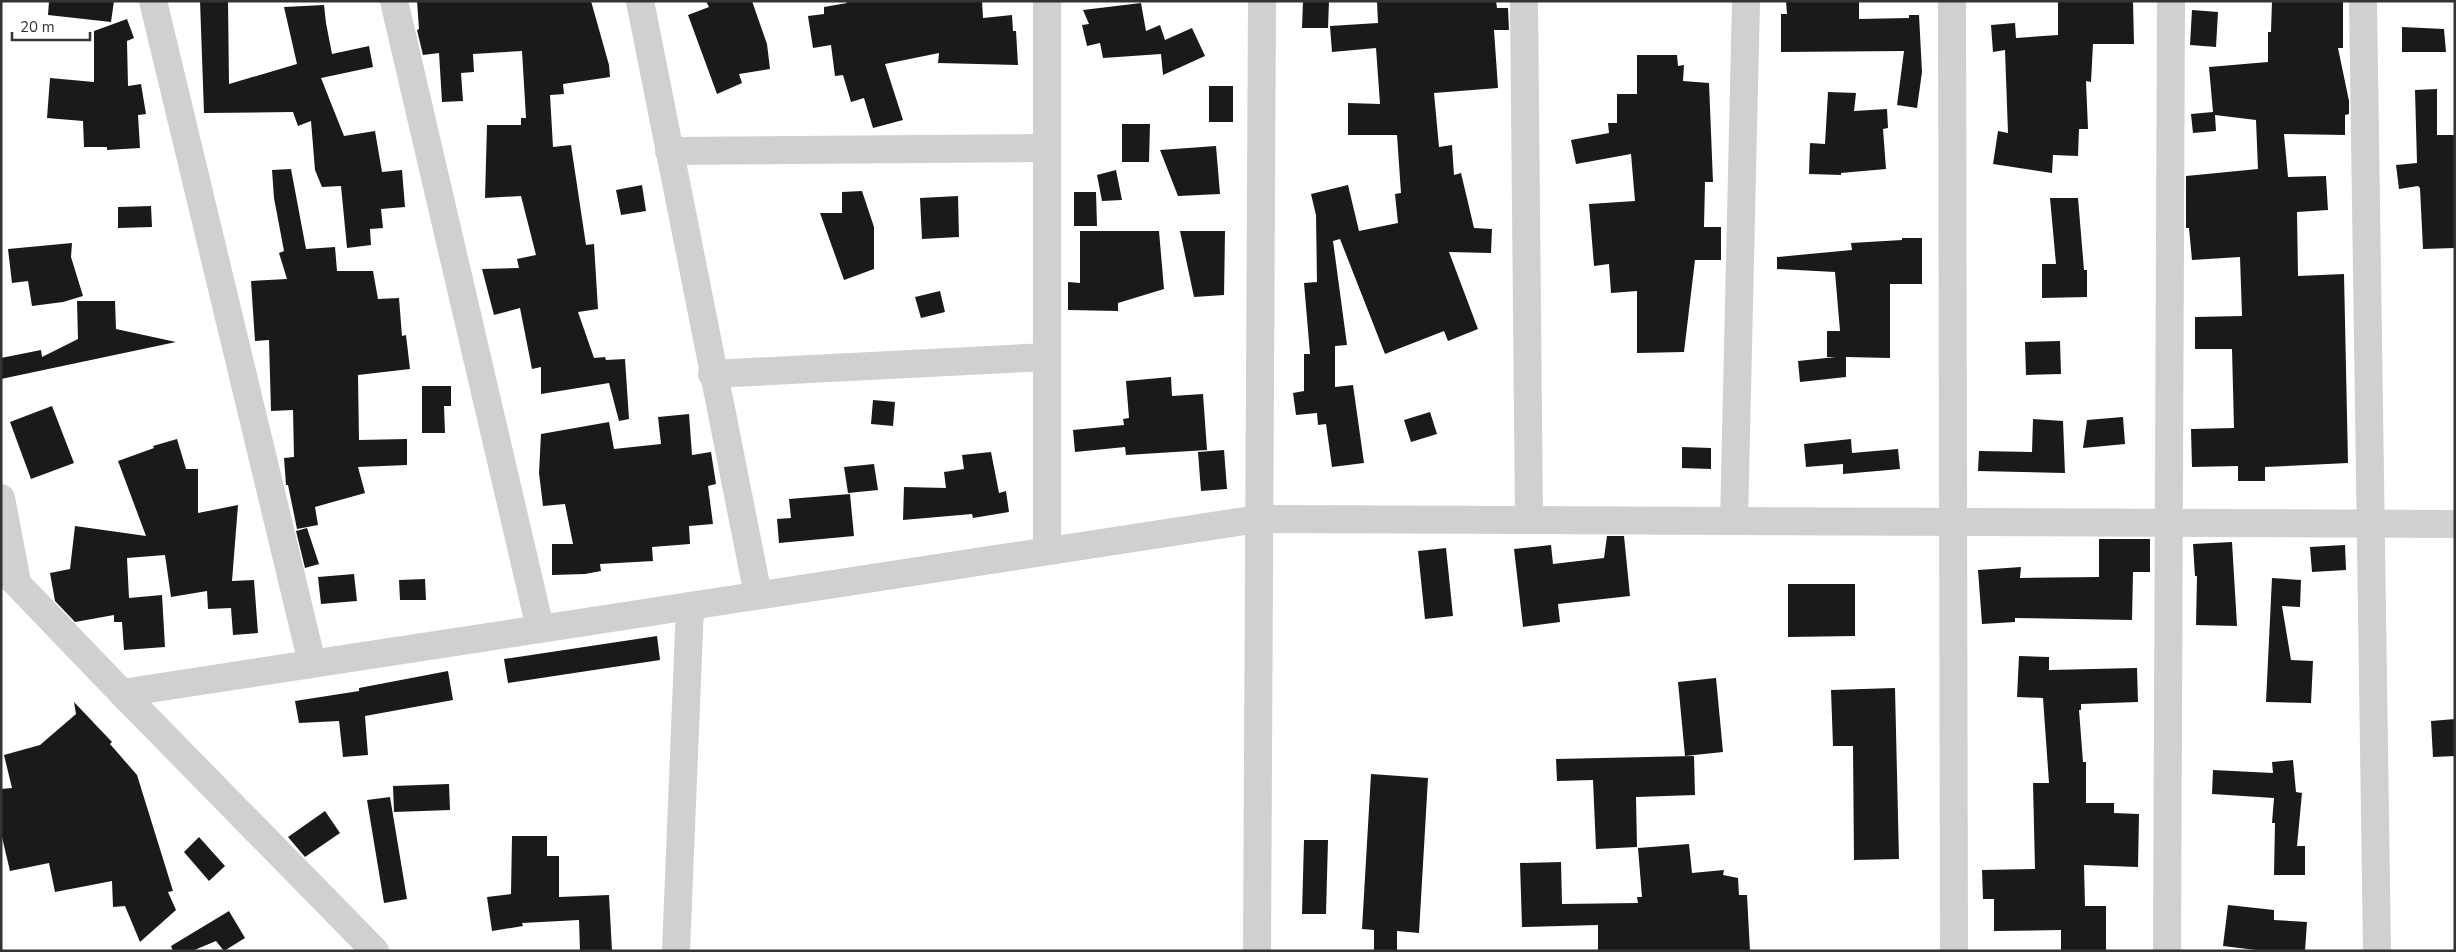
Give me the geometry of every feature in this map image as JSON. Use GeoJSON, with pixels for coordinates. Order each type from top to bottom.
{"type":"FeatureCollection","features":[{"type":"Feature","properties":{"kind":"street"},"geometry":{"type":"LineString","coordinates":[[153,1],[312,664]]}},
{"type":"Feature","properties":{"kind":"street"},"geometry":{"type":"LineString","coordinates":[[394,1],[540,628]]}},
{"type":"Feature","properties":{"kind":"street"},"geometry":{"type":"LineString","coordinates":[[640,1],[712,374],[758,595]]}},
{"type":"Feature","properties":{"kind":"street"},"geometry":{"type":"LineString","coordinates":[[1047,1],[1047,551]]}},
{"type":"Feature","properties":{"kind":"street"},"geometry":{"type":"LineString","coordinates":[[1257,951],[1262,1]]}},
{"type":"Feature","properties":{"kind":"street"},"geometry":{"type":"LineString","coordinates":[[1524,1],[1529,520]]}},
{"type":"Feature","properties":{"kind":"street"},"geometry":{"type":"LineString","coordinates":[[1734,521],[1746,1]]}},
{"type":"Feature","properties":{"kind":"street"},"geometry":{"type":"LineString","coordinates":[[1952,1],[1954,951]]}},
{"type":"Feature","properties":{"kind":"street"},"geometry":{"type":"LineString","coordinates":[[2168,951],[2171,1]]}},
{"type":"Feature","properties":{"kind":"street"},"geometry":{"type":"LineString","coordinates":[[2363,1],[2377,951]]}},
{"type":"Feature","properties":{"kind":"street"},"geometry":{"type":"LineString","coordinates":[[669,151],[1047,148]]}},
{"type":"Feature","properties":{"kind":"street"},"geometry":{"type":"LineString","coordinates":[[712,374],[1047,358]]}},
{"type":"Feature","properties":{"kind":"street"},"geometry":{"type":"LineString","coordinates":[[1,498],[9,574],[122,694],[375,951]]}},
{"type":"Feature","properties":{"kind":"street"},"geometry":{"type":"LineString","coordinates":[[122,694],[540,628],[1258,519],[2455,524]]}},
{"type":"Feature","properties":{"kind":"street"},"geometry":{"type":"LineString","coordinates":[[676,951],[690,606]]}},
{"type":"Feature","properties":{"kind":"building"},"geometry":{"type":"Polygon","coordinates":[[[49,1],[114,1],[111,22],[48,15],[49,1]]]}},
{"type":"Feature","properties":{"kind":"building"},"geometry":{"type":"Polygon","coordinates":[[[200,1],[228,1],[229,84],[297,64],[284,7],[324,5],[332,54],[369,46],[373,67],[321,78],[344,136],[375,131],[382,172],[402,170],[405,207],[381,209],[383,228],[370,229],[371,245],[347,248],[341,186],[322,187],[315,170],[311,121],[298,126],[293,112],[204,113],[200,1]]]}},
{"type":"Feature","properties":{"kind":"building"},"geometry":{"type":"Polygon","coordinates":[[[417,1],[591,1],[609,65],[610,77],[563,84],[564,94],[550,95],[553,147],[571,145],[586,245],[594,244],[598,309],[578,312],[594,358],[605,357],[606,360],[625,359],[629,419],[619,421],[609,383],[541,394],[541,367],[532,369],[520,308],[494,315],[482,269],[519,268],[517,259],[536,255],[521,196],[485,198],[487,125],[521,125],[521,118],[526,118],[522,51],[473,54],[474,72],[461,73],[463,101],[442,102],[439,53],[423,55],[417,30],[419,29],[417,1]]]}},
{"type":"Feature","properties":{"kind":"building"},"geometry":{"type":"Polygon","coordinates":[[[706,1],[752,1],[767,44],[770,69],[739,74],[742,83],[717,94],[688,15],[709,7],[706,1]]]}},
{"type":"Feature","properties":{"kind":"building"},"geometry":{"type":"Polygon","coordinates":[[[846,1],[982,1],[983,18],[1012,15],[1013,31],[1016,31],[1018,65],[938,63],[939,53],[885,64],[903,120],[873,128],[864,98],[851,102],[843,75],[835,76],[831,45],[813,48],[808,16],[824,14],[824,7],[847,3],[846,1]]]}},
{"type":"Feature","properties":{"kind":"building"},"geometry":{"type":"Polygon","coordinates":[[[1303,1],[1329,1],[1328,28],[1302,28],[1303,1]]]}},
{"type":"Feature","properties":{"kind":"building"},"geometry":{"type":"Polygon","coordinates":[[[1377,1],[1496,1],[1497,8],[1508,8],[1509,30],[1494,30],[1498,88],[1434,93],[1439,147],[1452,145],[1454,175],[1461,173],[1474,228],[1492,229],[1491,253],[1449,252],[1478,329],[1448,341],[1444,331],[1385,354],[1340,239],[1333,241],[1347,345],[1335,346],[1335,387],[1353,385],[1364,463],[1332,467],[1326,424],[1318,425],[1317,413],[1296,415],[1293,393],[1304,391],[1304,354],[1310,354],[1304,283],[1317,282],[1316,215],[1311,194],[1348,185],[1359,231],[1398,223],[1395,194],[1401,193],[1397,135],[1348,135],[1348,103],[1380,104],[1376,48],[1332,52],[1330,26],[1378,23],[1377,1]]]}},
{"type":"Feature","properties":{"kind":"building"},"geometry":{"type":"Polygon","coordinates":[[[1786,1],[1859,1],[1859,19],[1909,18],[1909,15],[1919,15],[1922,72],[1917,108],[1897,105],[1904,51],[1781,52],[1781,14],[1787,14],[1786,1]]]}},
{"type":"Feature","properties":{"kind":"building"},"geometry":{"type":"Polygon","coordinates":[[[2058,1],[2133,1],[2134,44],[2093,44],[2091,82],[2086,81],[2088,129],[2079,129],[2078,156],[2053,155],[2052,173],[1993,164],[1998,131],[2008,133],[2005,50],[1993,52],[1991,25],[2015,23],[2016,38],[2058,35],[2058,1]]]}},
{"type":"Feature","properties":{"kind":"building"},"geometry":{"type":"Polygon","coordinates":[[[2272,1],[2343,1],[2343,48],[2338,48],[2349,101],[2349,114],[2345,115],[2345,135],[2284,134],[2288,177],[2326,176],[2328,210],[2297,212],[2298,276],[2344,274],[2348,463],[2265,467],[2265,481],[2238,481],[2238,466],[2192,467],[2191,429],[2234,428],[2232,349],[2195,349],[2195,317],[2242,316],[2240,257],[2192,260],[2189,228],[2186,228],[2186,176],[2258,169],[2256,120],[2215,115],[2216,131],[2193,133],[2191,114],[2213,112],[2209,67],[2268,62],[2268,32],[2271,32],[2272,1]]]}},
{"type":"Feature","properties":{"kind":"building"},"geometry":{"type":"Polygon","coordinates":[[[1141,3],[1146,31],[1160,25],[1165,40],[1192,28],[1205,56],[1163,75],[1161,54],[1103,58],[1100,43],[1087,46],[1082,25],[1089,24],[1083,10],[1141,3]]]}},
{"type":"Feature","properties":{"kind":"building"},"geometry":{"type":"Polygon","coordinates":[[[2192,10],[2218,12],[2216,47],[2190,45],[2192,10]]]}},
{"type":"Feature","properties":{"kind":"building"},"geometry":{"type":"Polygon","coordinates":[[[127,19],[134,38],[127,41],[128,86],[141,84],[146,114],[138,115],[140,148],[107,150],[107,147],[84,147],[83,121],[47,118],[50,78],[94,82],[94,31],[127,19]]]}},
{"type":"Feature","properties":{"kind":"building"},"geometry":{"type":"Polygon","coordinates":[[[2402,27],[2444,29],[2446,52],[2402,52],[2402,27]]]}},
{"type":"Feature","properties":{"kind":"building"},"geometry":{"type":"Polygon","coordinates":[[[1637,55],[1677,55],[1678,66],[1684,65],[1683,81],[1709,83],[1713,182],[1705,182],[1704,227],[1721,227],[1721,260],[1695,260],[1684,352],[1637,353],[1637,291],[1611,293],[1609,264],[1594,266],[1589,204],[1635,201],[1631,154],[1576,164],[1571,140],[1609,133],[1608,123],[1617,123],[1617,94],[1637,94],[1637,55]]]}},
{"type":"Feature","properties":{"kind":"building"},"geometry":{"type":"Polygon","coordinates":[[[1209,86],[1233,86],[1233,122],[1209,122],[1209,86]]]}},
{"type":"Feature","properties":{"kind":"building"},"geometry":{"type":"Polygon","coordinates":[[[2437,89],[2437,135],[2455,135],[2455,248],[2423,249],[2420,188],[2418,186],[2399,189],[2396,165],[2417,163],[2415,90],[2437,89]]]}},
{"type":"Feature","properties":{"kind":"building"},"geometry":{"type":"Polygon","coordinates":[[[1828,92],[1856,93],[1854,111],[1887,109],[1888,128],[1883,129],[1886,169],[1841,173],[1841,175],[1809,174],[1810,143],[1825,144],[1828,92]]]}},
{"type":"Feature","properties":{"kind":"building"},"geometry":{"type":"Polygon","coordinates":[[[1122,124],[1150,124],[1149,162],[1122,162],[1122,124]]]}},
{"type":"Feature","properties":{"kind":"building"},"geometry":{"type":"Polygon","coordinates":[[[1216,146],[1220,194],[1178,196],[1160,150],[1216,146]]]}},
{"type":"Feature","properties":{"kind":"building"},"geometry":{"type":"Polygon","coordinates":[[[291,169],[306,249],[335,247],[337,271],[373,271],[378,299],[399,298],[402,336],[406,335],[410,369],[358,375],[359,440],[407,439],[407,465],[358,467],[365,493],[315,507],[318,525],[297,529],[288,485],[286,485],[284,458],[294,457],[293,410],[271,411],[269,340],[255,341],[251,281],[287,279],[279,253],[284,251],[274,198],[272,170],[291,169]]]}},
{"type":"Feature","properties":{"kind":"building"},"geometry":{"type":"Polygon","coordinates":[[[1116,170],[1122,200],[1102,201],[1097,175],[1116,170]]]}},
{"type":"Feature","properties":{"kind":"building"},"geometry":{"type":"Polygon","coordinates":[[[642,185],[646,211],[621,215],[616,190],[642,185]]]}},
{"type":"Feature","properties":{"kind":"building"},"geometry":{"type":"Polygon","coordinates":[[[862,191],[874,227],[874,269],[844,280],[820,213],[842,213],[842,192],[862,191]]]}},
{"type":"Feature","properties":{"kind":"building"},"geometry":{"type":"Polygon","coordinates":[[[1074,192],[1096,192],[1097,226],[1074,226],[1074,192]]]}},
{"type":"Feature","properties":{"kind":"building"},"geometry":{"type":"Polygon","coordinates":[[[958,196],[959,237],[922,239],[920,198],[958,196]]]}},
{"type":"Feature","properties":{"kind":"building"},"geometry":{"type":"Polygon","coordinates":[[[2050,198],[2078,198],[2084,270],[2087,270],[2087,297],[2042,298],[2042,264],[2056,264],[2050,198]]]}},
{"type":"Feature","properties":{"kind":"building"},"geometry":{"type":"Polygon","coordinates":[[[151,206],[152,227],[118,228],[118,207],[151,206]]]}},
{"type":"Feature","properties":{"kind":"building"},"geometry":{"type":"Polygon","coordinates":[[[1080,231],[1159,231],[1164,289],[1118,303],[1118,311],[1068,310],[1068,282],[1080,283],[1080,231]]]}},
{"type":"Feature","properties":{"kind":"building"},"geometry":{"type":"Polygon","coordinates":[[[1180,231],[1225,231],[1224,295],[1194,297],[1180,231]]]}},
{"type":"Feature","properties":{"kind":"building"},"geometry":{"type":"Polygon","coordinates":[[[1902,238],[1922,238],[1922,284],[1890,284],[1890,358],[1846,357],[1846,377],[1800,382],[1798,361],[1836,357],[1827,357],[1827,331],[1840,331],[1835,272],[1777,269],[1777,257],[1852,250],[1851,243],[1902,240],[1902,238]]]}},
{"type":"Feature","properties":{"kind":"building"},"geometry":{"type":"Polygon","coordinates":[[[72,243],[71,257],[83,296],[63,302],[32,306],[28,281],[12,283],[8,249],[72,243]]]}},
{"type":"Feature","properties":{"kind":"building"},"geometry":{"type":"Polygon","coordinates":[[[940,291],[945,312],[921,318],[915,297],[940,291]]]}},
{"type":"Feature","properties":{"kind":"building"},"geometry":{"type":"Polygon","coordinates":[[[77,301],[115,301],[116,329],[176,342],[1,379],[1,358],[41,350],[42,357],[78,339],[77,301]]]}},
{"type":"Feature","properties":{"kind":"building"},"geometry":{"type":"Polygon","coordinates":[[[2060,341],[2061,374],[2026,375],[2025,342],[2060,341]]]}},
{"type":"Feature","properties":{"kind":"building"},"geometry":{"type":"Polygon","coordinates":[[[1171,377],[1172,396],[1203,394],[1207,450],[1126,455],[1125,447],[1075,452],[1073,430],[1124,425],[1123,419],[1129,418],[1126,381],[1171,377]]]}},
{"type":"Feature","properties":{"kind":"building"},"geometry":{"type":"Polygon","coordinates":[[[422,386],[451,386],[451,406],[444,406],[445,433],[422,433],[422,386]]]}},
{"type":"Feature","properties":{"kind":"building"},"geometry":{"type":"Polygon","coordinates":[[[873,400],[895,402],[893,426],[871,424],[873,400]]]}},
{"type":"Feature","properties":{"kind":"building"},"geometry":{"type":"Polygon","coordinates":[[[52,406],[74,463],[31,479],[10,422],[52,406]]]}},
{"type":"Feature","properties":{"kind":"building"},"geometry":{"type":"Polygon","coordinates":[[[1430,412],[1437,434],[1411,442],[1404,420],[1430,412]]]}},
{"type":"Feature","properties":{"kind":"building"},"geometry":{"type":"Polygon","coordinates":[[[689,414],[692,455],[711,452],[716,484],[708,486],[713,524],[689,526],[690,544],[652,547],[653,561],[600,564],[601,571],[585,574],[552,575],[552,544],[573,544],[565,504],[543,506],[539,473],[541,434],[609,422],[614,449],[661,444],[658,417],[689,414]]]}},
{"type":"Feature","properties":{"kind":"building"},"geometry":{"type":"Polygon","coordinates":[[[2123,417],[2125,444],[2083,448],[2087,420],[2123,417]]]}},
{"type":"Feature","properties":{"kind":"building"},"geometry":{"type":"Polygon","coordinates":[[[2033,419],[2063,421],[2065,473],[1978,471],[1979,451],[2032,452],[2033,419]]]}},
{"type":"Feature","properties":{"kind":"building"},"geometry":{"type":"Polygon","coordinates":[[[177,439],[186,469],[198,469],[198,513],[238,505],[232,581],[254,580],[258,633],[233,635],[231,608],[208,609],[207,591],[171,597],[165,555],[127,558],[129,598],[162,595],[165,647],[124,650],[122,622],[114,622],[114,615],[75,622],[55,601],[50,573],[70,569],[75,526],[146,536],[118,461],[154,448],[153,446],[177,439]]]}},
{"type":"Feature","properties":{"kind":"building"},"geometry":{"type":"Polygon","coordinates":[[[1851,439],[1852,453],[1898,449],[1900,469],[1843,474],[1843,464],[1806,467],[1804,444],[1851,439]]]}},
{"type":"Feature","properties":{"kind":"building"},"geometry":{"type":"Polygon","coordinates":[[[1682,447],[1711,448],[1711,469],[1682,468],[1682,447]]]}},
{"type":"Feature","properties":{"kind":"building"},"geometry":{"type":"Polygon","coordinates":[[[1224,450],[1227,489],[1201,491],[1198,452],[1224,450]]]}},
{"type":"Feature","properties":{"kind":"building"},"geometry":{"type":"Polygon","coordinates":[[[991,452],[999,493],[1006,491],[1009,512],[973,518],[972,514],[903,520],[904,487],[946,488],[944,472],[964,469],[962,455],[991,452]]]}},
{"type":"Feature","properties":{"kind":"building"},"geometry":{"type":"Polygon","coordinates":[[[874,464],[878,490],[848,493],[844,467],[874,464]]]}},
{"type":"Feature","properties":{"kind":"building"},"geometry":{"type":"Polygon","coordinates":[[[850,494],[854,536],[779,543],[777,519],[791,518],[789,499],[850,494]]]}},
{"type":"Feature","properties":{"kind":"building"},"geometry":{"type":"Polygon","coordinates":[[[307,528],[319,564],[305,568],[296,531],[307,528]]]}},
{"type":"Feature","properties":{"kind":"building"},"geometry":{"type":"Polygon","coordinates":[[[1607,536],[1624,536],[1630,596],[1558,604],[1560,622],[1523,627],[1514,549],[1551,545],[1553,564],[1604,558],[1607,536]]]}},
{"type":"Feature","properties":{"kind":"building"},"geometry":{"type":"Polygon","coordinates":[[[2099,539],[2150,539],[2150,572],[2133,572],[2132,620],[2015,618],[2015,622],[1982,624],[1978,570],[2021,567],[2020,578],[2099,577],[2099,539]]]}},
{"type":"Feature","properties":{"kind":"building"},"geometry":{"type":"Polygon","coordinates":[[[2232,542],[2237,626],[2196,625],[2197,576],[2195,576],[2193,544],[2232,542]]]}},
{"type":"Feature","properties":{"kind":"building"},"geometry":{"type":"Polygon","coordinates":[[[2345,545],[2346,570],[2312,572],[2310,547],[2345,545]]]}},
{"type":"Feature","properties":{"kind":"building"},"geometry":{"type":"Polygon","coordinates":[[[1446,548],[1453,616],[1425,619],[1418,551],[1446,548]]]}},
{"type":"Feature","properties":{"kind":"building"},"geometry":{"type":"Polygon","coordinates":[[[354,574],[357,601],[321,604],[318,577],[354,574]]]}},
{"type":"Feature","properties":{"kind":"building"},"geometry":{"type":"Polygon","coordinates":[[[2272,578],[2301,580],[2300,607],[2282,606],[2291,660],[2313,661],[2311,703],[2266,702],[2272,578]]]}},
{"type":"Feature","properties":{"kind":"building"},"geometry":{"type":"Polygon","coordinates":[[[425,579],[426,600],[400,600],[399,580],[425,579]]]}},
{"type":"Feature","properties":{"kind":"building"},"geometry":{"type":"Polygon","coordinates":[[[1788,584],[1855,584],[1855,636],[1788,637],[1788,584]]]}},
{"type":"Feature","properties":{"kind":"building"},"geometry":{"type":"Polygon","coordinates":[[[657,636],[660,660],[508,683],[504,659],[657,636]]]}},
{"type":"Feature","properties":{"kind":"building"},"geometry":{"type":"Polygon","coordinates":[[[2019,656],[2049,657],[2049,670],[2137,668],[2138,702],[2081,704],[2081,710],[2079,710],[2083,762],[2086,762],[2086,803],[2114,803],[2114,813],[2139,814],[2138,867],[2084,865],[2085,906],[2106,906],[2106,951],[2061,951],[2061,930],[1994,931],[1994,899],[1983,899],[1982,870],[2035,869],[2033,783],[2049,783],[2043,698],[2017,697],[2019,656]]]}},
{"type":"Feature","properties":{"kind":"building"},"geometry":{"type":"Polygon","coordinates":[[[448,671],[453,700],[365,716],[368,755],[343,757],[339,721],[299,723],[295,701],[359,691],[359,688],[448,671]]]}},
{"type":"Feature","properties":{"kind":"building"},"geometry":{"type":"Polygon","coordinates":[[[1716,678],[1723,752],[1685,756],[1678,682],[1716,678]]]}},
{"type":"Feature","properties":{"kind":"building"},"geometry":{"type":"Polygon","coordinates":[[[1895,688],[1899,859],[1854,860],[1853,746],[1833,746],[1831,690],[1895,688]]]}},
{"type":"Feature","properties":{"kind":"building"},"geometry":{"type":"Polygon","coordinates":[[[74,702],[112,742],[110,744],[137,775],[173,891],[168,892],[176,910],[140,942],[125,906],[113,907],[112,881],[55,892],[49,863],[10,871],[1,833],[1,789],[12,788],[4,755],[40,745],[76,714],[74,702]]]}},
{"type":"Feature","properties":{"kind":"building"},"geometry":{"type":"Polygon","coordinates":[[[2455,719],[2455,756],[2433,757],[2431,721],[2455,719]]]}},
{"type":"Feature","properties":{"kind":"building"},"geometry":{"type":"Polygon","coordinates":[[[1694,756],[1695,795],[1636,797],[1637,847],[1596,849],[1593,780],[1557,781],[1556,759],[1694,756]]]}},
{"type":"Feature","properties":{"kind":"building"},"geometry":{"type":"Polygon","coordinates":[[[2293,760],[2296,792],[2302,793],[2297,846],[2305,846],[2305,875],[2274,875],[2275,823],[2272,823],[2274,798],[2212,794],[2213,770],[2273,773],[2272,762],[2293,760]]]}},
{"type":"Feature","properties":{"kind":"building"},"geometry":{"type":"Polygon","coordinates":[[[1371,774],[1428,778],[1419,933],[1397,931],[1397,951],[1374,951],[1374,930],[1362,929],[1371,774]]]}},
{"type":"Feature","properties":{"kind":"building"},"geometry":{"type":"Polygon","coordinates":[[[449,784],[450,810],[394,812],[393,786],[449,784]]]}},
{"type":"Feature","properties":{"kind":"building"},"geometry":{"type":"Polygon","coordinates":[[[390,797],[407,899],[384,903],[367,800],[390,797]]]}},
{"type":"Feature","properties":{"kind":"building"},"geometry":{"type":"Polygon","coordinates":[[[325,811],[340,833],[305,857],[288,837],[325,811]]]}},
{"type":"Feature","properties":{"kind":"building"},"geometry":{"type":"Polygon","coordinates":[[[512,836],[547,836],[547,856],[559,856],[559,897],[609,895],[612,951],[580,951],[579,920],[522,923],[523,926],[492,931],[487,897],[511,894],[512,836]]]}},
{"type":"Feature","properties":{"kind":"building"},"geometry":{"type":"Polygon","coordinates":[[[199,837],[225,866],[209,881],[184,852],[199,837]]]}},
{"type":"Feature","properties":{"kind":"building"},"geometry":{"type":"Polygon","coordinates":[[[1304,840],[1328,840],[1326,914],[1302,914],[1304,840]]]}},
{"type":"Feature","properties":{"kind":"building"},"geometry":{"type":"Polygon","coordinates":[[[1689,844],[1692,873],[1724,870],[1723,875],[1738,878],[1739,895],[1747,895],[1750,951],[1598,951],[1598,925],[1522,927],[1520,863],[1561,862],[1562,904],[1638,903],[1637,897],[1642,897],[1638,848],[1689,844]]]}},
{"type":"Feature","properties":{"kind":"building"},"geometry":{"type":"Polygon","coordinates":[[[2228,905],[2274,910],[2274,920],[2307,922],[2305,951],[2265,951],[2223,946],[2228,905]]]}},
{"type":"Feature","properties":{"kind":"building"},"geometry":{"type":"Polygon","coordinates":[[[229,911],[245,938],[224,951],[216,941],[192,951],[173,951],[171,946],[229,911]]]}}]}
